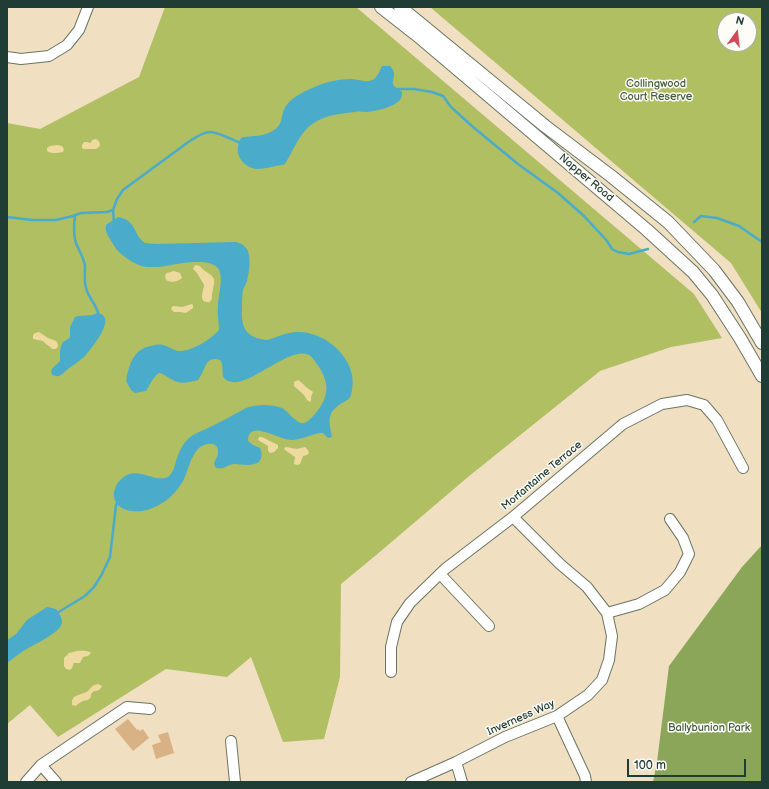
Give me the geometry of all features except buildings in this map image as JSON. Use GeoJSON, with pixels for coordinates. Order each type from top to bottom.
{"type":"FeatureCollection","features":[{"type":"Feature","properties":{"kind":"main road","name":"Napper Road"},"geometry":{"type":"LineString","coordinates":[[381,7],[424,41],[647,230],[693,272],[715,300],[740,338],[762,376]]}},
{"type":"Feature","properties":{"kind":"main road","name":"Napper Road"},"geometry":{"type":"LineString","coordinates":[[400,7],[545,126],[668,222],[714,270],[738,302],[762,343]]}},
{"type":"Feature","properties":{"kind":"street"},"geometry":{"type":"LineString","coordinates":[[7,56],[21,59],[49,56],[67,45],[79,30],[88,7]]}},
{"type":"Feature","properties":{"kind":"street","name":"Morfantaine Terrace"},"geometry":{"type":"LineString","coordinates":[[391,672],[391,648],[397,622],[410,603],[445,569],[513,517],[623,424],[662,404],[687,400],[704,405],[717,420],[743,468]]}},
{"type":"Feature","properties":{"kind":"street","name":"Inverness Way"},"geometry":{"type":"LineString","coordinates":[[410,782],[456,762],[505,737],[557,716],[588,695],[602,680],[609,660],[612,636],[607,613],[587,587],[560,564],[513,517]]}},
{"type":"Feature","properties":{"kind":"street"},"geometry":{"type":"LineString","coordinates":[[607,613],[639,604],[665,590],[680,572],[688,554],[683,538],[670,519]]}},
{"type":"Feature","properties":{"kind":"street"},"geometry":{"type":"LineString","coordinates":[[440,574],[489,626]]}},
{"type":"Feature","properties":{"kind":"street"},"geometry":{"type":"LineString","coordinates":[[26,782],[41,766],[127,707],[150,709]]}},
{"type":"Feature","properties":{"kind":"street"},"geometry":{"type":"LineString","coordinates":[[557,716],[585,776],[586,782]]}},
{"type":"Feature","properties":{"kind":"street"},"geometry":{"type":"LineString","coordinates":[[231,741],[235,782]]}},
{"type":"Feature","properties":{"kind":"street"},"geometry":{"type":"LineString","coordinates":[[456,762],[462,782]]}},
{"type":"Feature","properties":{"kind":"street"},"geometry":{"type":"LineString","coordinates":[[41,766],[56,782]]}},
{"type":"Feature","properties":{"kind":"green space"},"geometry":{"type":"Polygon","coordinates":[[[165,7],[356,7],[694,294],[722,338],[671,347],[600,371],[468,477],[341,584],[340,677],[324,739],[283,742],[251,657],[227,677],[166,669],[58,737],[30,705],[7,724],[7,123],[40,129],[139,77],[165,7]]]}},
{"type":"Feature","properties":{"kind":"green space","name":"Collingwood Court Reserve"},"geometry":{"type":"Polygon","coordinates":[[[430,7],[762,7],[762,313],[731,263],[430,7]]]}},
{"type":"Feature","properties":{"kind":"green space","name":"Ballybunion Park"},"geometry":{"type":"Polygon","coordinates":[[[762,545],[762,782],[653,782],[657,762],[669,666],[742,567],[762,545]]]}},
{"type":"Feature","properties":{"kind":"sand"},"geometry":{"type":"Polygon","coordinates":[[[96,139],[99,141],[100,145],[96,149],[82,148],[84,142],[91,143],[92,140],[96,139]]]}},
{"type":"Feature","properties":{"kind":"sand"},"geometry":{"type":"Polygon","coordinates":[[[50,146],[62,146],[64,149],[63,152],[53,153],[47,151],[47,148],[50,146]]]}},
{"type":"Feature","properties":{"kind":"sand"},"geometry":{"type":"Polygon","coordinates":[[[195,265],[200,266],[214,279],[212,299],[209,302],[204,301],[202,298],[204,285],[193,269],[195,265]]]}},
{"type":"Feature","properties":{"kind":"sand"},"geometry":{"type":"Polygon","coordinates":[[[174,271],[180,273],[182,278],[174,282],[166,280],[165,275],[174,271]]]}},
{"type":"Feature","properties":{"kind":"sand"},"geometry":{"type":"Polygon","coordinates":[[[192,304],[193,308],[186,313],[174,312],[171,309],[173,306],[182,307],[192,304]]]}},
{"type":"Feature","properties":{"kind":"sand"},"geometry":{"type":"Polygon","coordinates":[[[39,332],[56,341],[58,347],[56,349],[52,349],[43,341],[33,339],[33,335],[39,332]]]}},
{"type":"Feature","properties":{"kind":"sand"},"geometry":{"type":"Polygon","coordinates":[[[298,380],[313,392],[310,402],[294,386],[294,382],[298,380]]]}},
{"type":"Feature","properties":{"kind":"sand"},"geometry":{"type":"Polygon","coordinates":[[[259,437],[278,445],[278,448],[274,452],[270,453],[268,451],[268,446],[258,440],[259,437]]]}},
{"type":"Feature","properties":{"kind":"sand"},"geometry":{"type":"Polygon","coordinates":[[[305,447],[309,453],[303,456],[300,464],[297,465],[294,464],[295,457],[285,450],[284,448],[297,449],[305,447]]]}},
{"type":"Feature","properties":{"kind":"sand"},"geometry":{"type":"Polygon","coordinates":[[[86,651],[91,653],[88,656],[83,657],[80,663],[74,663],[70,670],[66,669],[64,666],[64,658],[69,653],[86,651]]]}},
{"type":"Feature","properties":{"kind":"sand"},"geometry":{"type":"Polygon","coordinates":[[[98,684],[102,686],[101,688],[93,692],[88,700],[81,702],[76,706],[72,705],[73,698],[77,695],[85,693],[93,686],[98,684]]]}},
{"type":"Feature","properties":{"kind":"water"},"geometry":{"type":"Polygon","coordinates":[[[382,66],[390,66],[393,69],[393,84],[402,92],[401,98],[395,104],[376,111],[341,114],[319,120],[303,133],[285,164],[257,169],[249,167],[240,159],[238,145],[241,138],[269,133],[277,128],[281,122],[284,109],[295,97],[324,83],[350,79],[365,81],[374,79],[382,66]]]}},
{"type":"Feature","properties":{"kind":"water"},"geometry":{"type":"Polygon","coordinates":[[[118,217],[129,221],[138,236],[145,243],[236,242],[245,247],[249,255],[248,278],[243,290],[242,299],[242,315],[246,331],[254,337],[267,340],[292,332],[311,334],[332,344],[347,361],[353,383],[351,395],[348,400],[333,410],[331,414],[330,422],[332,437],[328,438],[323,433],[319,433],[291,440],[265,432],[253,431],[249,434],[248,441],[260,448],[262,455],[259,462],[249,465],[234,464],[221,468],[216,468],[214,464],[218,454],[218,449],[214,444],[207,444],[198,449],[193,456],[181,485],[167,500],[161,504],[142,511],[130,511],[124,509],[116,503],[114,494],[115,487],[124,477],[136,473],[156,478],[167,477],[172,472],[182,446],[189,438],[246,408],[259,405],[269,405],[282,408],[298,422],[304,423],[315,414],[326,395],[326,383],[321,371],[312,357],[309,355],[300,354],[290,356],[254,376],[243,380],[233,382],[225,379],[220,360],[215,359],[208,362],[198,380],[186,383],[176,382],[159,373],[153,379],[146,391],[135,393],[131,390],[126,381],[127,375],[130,364],[140,350],[154,345],[162,345],[178,351],[189,350],[211,338],[219,330],[218,301],[221,275],[217,267],[206,263],[193,262],[148,267],[140,266],[118,251],[107,233],[106,225],[118,217]]]}},
{"type":"Feature","properties":{"kind":"water"},"geometry":{"type":"Polygon","coordinates":[[[98,313],[103,316],[105,320],[104,327],[92,347],[83,358],[62,375],[52,375],[52,369],[60,361],[61,346],[63,342],[70,337],[70,327],[75,317],[98,313]]]}},
{"type":"Feature","properties":{"kind":"water"},"geometry":{"type":"Polygon","coordinates":[[[47,607],[56,609],[58,612],[62,621],[60,627],[52,635],[22,652],[7,663],[7,640],[16,634],[27,620],[47,607]]]}},
{"type":"Feature","properties":{"kind":"waterway"},"geometry":{"type":"LineString","coordinates":[[397,89],[414,89],[432,92],[443,96],[451,107],[473,127],[518,164],[558,193],[584,216],[607,241],[612,249],[629,254],[648,249]]}},
{"type":"Feature","properties":{"kind":"waterway"},"geometry":{"type":"LineString","coordinates":[[7,217],[32,220],[56,220],[81,213],[107,212],[113,210],[117,199],[123,190],[201,134],[213,132],[241,143]]}},
{"type":"Feature","properties":{"kind":"waterway"},"geometry":{"type":"LineString","coordinates":[[113,210],[114,223]]}},
{"type":"Feature","properties":{"kind":"waterway"},"geometry":{"type":"LineString","coordinates":[[75,215],[74,236],[83,257],[85,266],[85,285],[98,313]]}},
{"type":"Feature","properties":{"kind":"waterway"},"geometry":{"type":"LineString","coordinates":[[694,222],[701,216],[717,218],[739,226],[762,242]]}},
{"type":"Feature","properties":{"kind":"waterway"},"geometry":{"type":"LineString","coordinates":[[57,613],[85,596],[94,587],[102,574],[110,557],[116,505],[118,501]]}}]}
